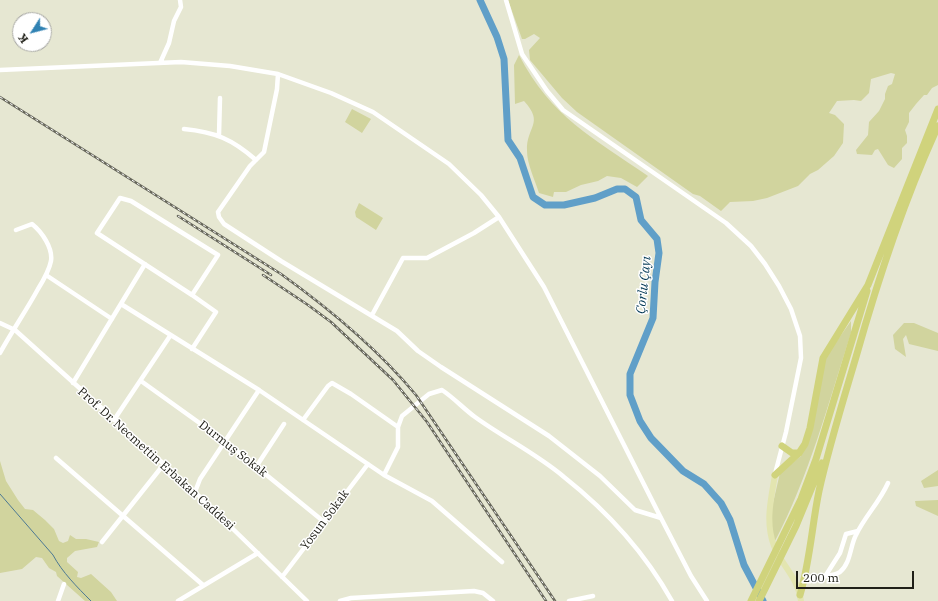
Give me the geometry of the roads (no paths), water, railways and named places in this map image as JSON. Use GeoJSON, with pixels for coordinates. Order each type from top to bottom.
{"type":"FeatureCollection","features":[{"type":"Feature","properties":{"kind":"highway"},"geometry":{"type":"LineString","coordinates":[[775,475],[799,453],[805,444],[810,428],[823,358],[868,285],[938,109]]}},
{"type":"Feature","properties":{"kind":"highway"},"geometry":{"type":"LineString","coordinates":[[800,599],[819,492],[833,434],[873,297],[910,193],[938,126]]}},
{"type":"Feature","properties":{"kind":"highway"},"geometry":{"type":"LineString","coordinates":[[751,601],[793,525],[816,459],[859,314],[891,225]]}},
{"type":"Feature","properties":{"kind":"highway"},"geometry":{"type":"LineString","coordinates":[[759,601],[833,434]]}},
{"type":"Feature","properties":{"kind":"highway"},"geometry":{"type":"LineString","coordinates":[[782,446],[792,453],[799,453]]}},
{"type":"Feature","properties":{"kind":"main road"},"geometry":{"type":"LineString","coordinates":[[775,475],[769,528],[774,547],[794,578],[800,599]]}},
{"type":"Feature","properties":{"kind":"street"},"geometry":{"type":"LineString","coordinates":[[160,63],[169,43],[174,21],[181,8],[180,0]]}},
{"type":"Feature","properties":{"kind":"street"},"geometry":{"type":"LineString","coordinates":[[506,0],[522,54],[547,92],[563,110],[726,223],[751,246],[772,275],[791,310],[800,336],[801,358],[775,475]]}},
{"type":"Feature","properties":{"kind":"street"},"geometry":{"type":"LineString","coordinates":[[0,70],[181,62],[230,66],[278,74],[331,93],[373,112],[414,138],[449,164],[481,195],[499,216],[544,287],[661,518],[692,576],[708,601]]}},
{"type":"Feature","properties":{"kind":"street"},"geometry":{"type":"LineString","coordinates":[[278,74],[277,89],[264,152],[256,160],[218,212],[219,217],[224,224],[281,261],[397,331],[418,351],[441,367],[549,436],[600,476],[635,510],[661,518]]}},
{"type":"Feature","properties":{"kind":"street"},"geometry":{"type":"LineString","coordinates":[[219,135],[220,98]]}},
{"type":"Feature","properties":{"kind":"street"},"geometry":{"type":"LineString","coordinates":[[184,130],[202,131],[219,135],[243,148],[256,160]]}},
{"type":"Feature","properties":{"kind":"street"},"geometry":{"type":"LineString","coordinates":[[192,295],[218,255],[131,201],[120,198],[97,233],[216,312],[192,349]]}},
{"type":"Feature","properties":{"kind":"street"},"geometry":{"type":"LineString","coordinates":[[372,315],[404,258],[427,258],[462,240],[499,216]]}},
{"type":"Feature","properties":{"kind":"street"},"geometry":{"type":"LineString","coordinates":[[0,353],[15,330],[46,275],[51,261],[47,243],[39,230],[32,224],[16,230]]}},
{"type":"Feature","properties":{"kind":"street"},"geometry":{"type":"LineString","coordinates":[[73,383],[145,264]]}},
{"type":"Feature","properties":{"kind":"street"},"geometry":{"type":"LineString","coordinates":[[46,275],[112,319]]}},
{"type":"Feature","properties":{"kind":"street"},"geometry":{"type":"LineString","coordinates":[[121,304],[170,336],[259,390],[384,475],[432,501],[502,562]]}},
{"type":"Feature","properties":{"kind":"street","name":"Prof. Dr. Necmettin Erbakan Caddesi"},"geometry":{"type":"LineString","coordinates":[[0,323],[15,330],[195,492],[307,601]]}},
{"type":"Feature","properties":{"kind":"street"},"geometry":{"type":"LineString","coordinates":[[114,420],[170,336]]}},
{"type":"Feature","properties":{"kind":"street","name":"Durmuş Sokak"},"geometry":{"type":"LineString","coordinates":[[141,381],[226,442],[323,521]]}},
{"type":"Feature","properties":{"kind":"street"},"geometry":{"type":"LineString","coordinates":[[303,420],[328,386],[332,383],[351,394],[398,427]]}},
{"type":"Feature","properties":{"kind":"street"},"geometry":{"type":"LineString","coordinates":[[195,492],[200,479],[226,442],[259,390]]}},
{"type":"Feature","properties":{"kind":"street"},"geometry":{"type":"LineString","coordinates":[[384,475],[398,447],[398,427],[402,416],[429,394],[442,390],[474,416],[564,476],[599,507],[653,570],[672,601]]}},
{"type":"Feature","properties":{"kind":"street"},"geometry":{"type":"LineString","coordinates":[[256,467],[284,424]]}},
{"type":"Feature","properties":{"kind":"street"},"geometry":{"type":"LineString","coordinates":[[56,458],[203,585]]}},
{"type":"Feature","properties":{"kind":"street"},"geometry":{"type":"LineString","coordinates":[[102,542],[164,464]]}},
{"type":"Feature","properties":{"kind":"street","name":"Yosun Sokak"},"geometry":{"type":"LineString","coordinates":[[282,577],[323,521],[368,464]]}},
{"type":"Feature","properties":{"kind":"street"},"geometry":{"type":"LineString","coordinates":[[804,580],[839,573],[844,568],[858,531],[881,499],[888,483]]}},
{"type":"Feature","properties":{"kind":"street"},"geometry":{"type":"LineString","coordinates":[[826,575],[834,563],[846,534],[858,531]]}},
{"type":"Feature","properties":{"kind":"street"},"geometry":{"type":"LineString","coordinates":[[178,601],[258,553]]}},
{"type":"Feature","properties":{"kind":"street"},"geometry":{"type":"LineString","coordinates":[[58,601],[64,584]]}},
{"type":"Feature","properties":{"kind":"street"},"geometry":{"type":"LineString","coordinates":[[340,601],[351,598],[474,591],[483,593],[493,601]]}},
{"type":"Feature","properties":{"kind":"street"},"geometry":{"type":"LineString","coordinates":[[569,601],[593,596]]}},
{"type":"Feature","properties":{"kind":"waterway","name":"Çorlu Çayı"},"geometry":{"type":"LineString","coordinates":[[480,0],[497,37],[504,59],[508,140],[520,158],[533,197],[545,205],[564,205],[595,198],[617,189],[625,189],[636,197],[641,220],[657,239],[659,253],[655,282],[653,318],[630,374],[630,395],[640,421],[651,438],[683,471],[704,484],[721,503],[730,520],[744,565],[763,601]]}},
{"type":"Feature","properties":{"kind":"waterway"},"geometry":{"type":"LineString","coordinates":[[0,494],[53,555],[70,579],[91,601]]}},
{"type":"Feature","properties":{"kind":"railway"},"geometry":{"type":"LineString","coordinates":[[0,97],[281,274],[318,301],[353,330],[385,361],[416,395],[555,601]]}},
{"type":"Feature","properties":{"kind":"railway"},"geometry":{"type":"LineString","coordinates":[[178,216],[271,275]]}},
{"type":"Feature","properties":{"kind":"railway"},"geometry":{"type":"LineString","coordinates":[[263,275],[331,322],[393,380],[427,422],[546,601]]}}]}
